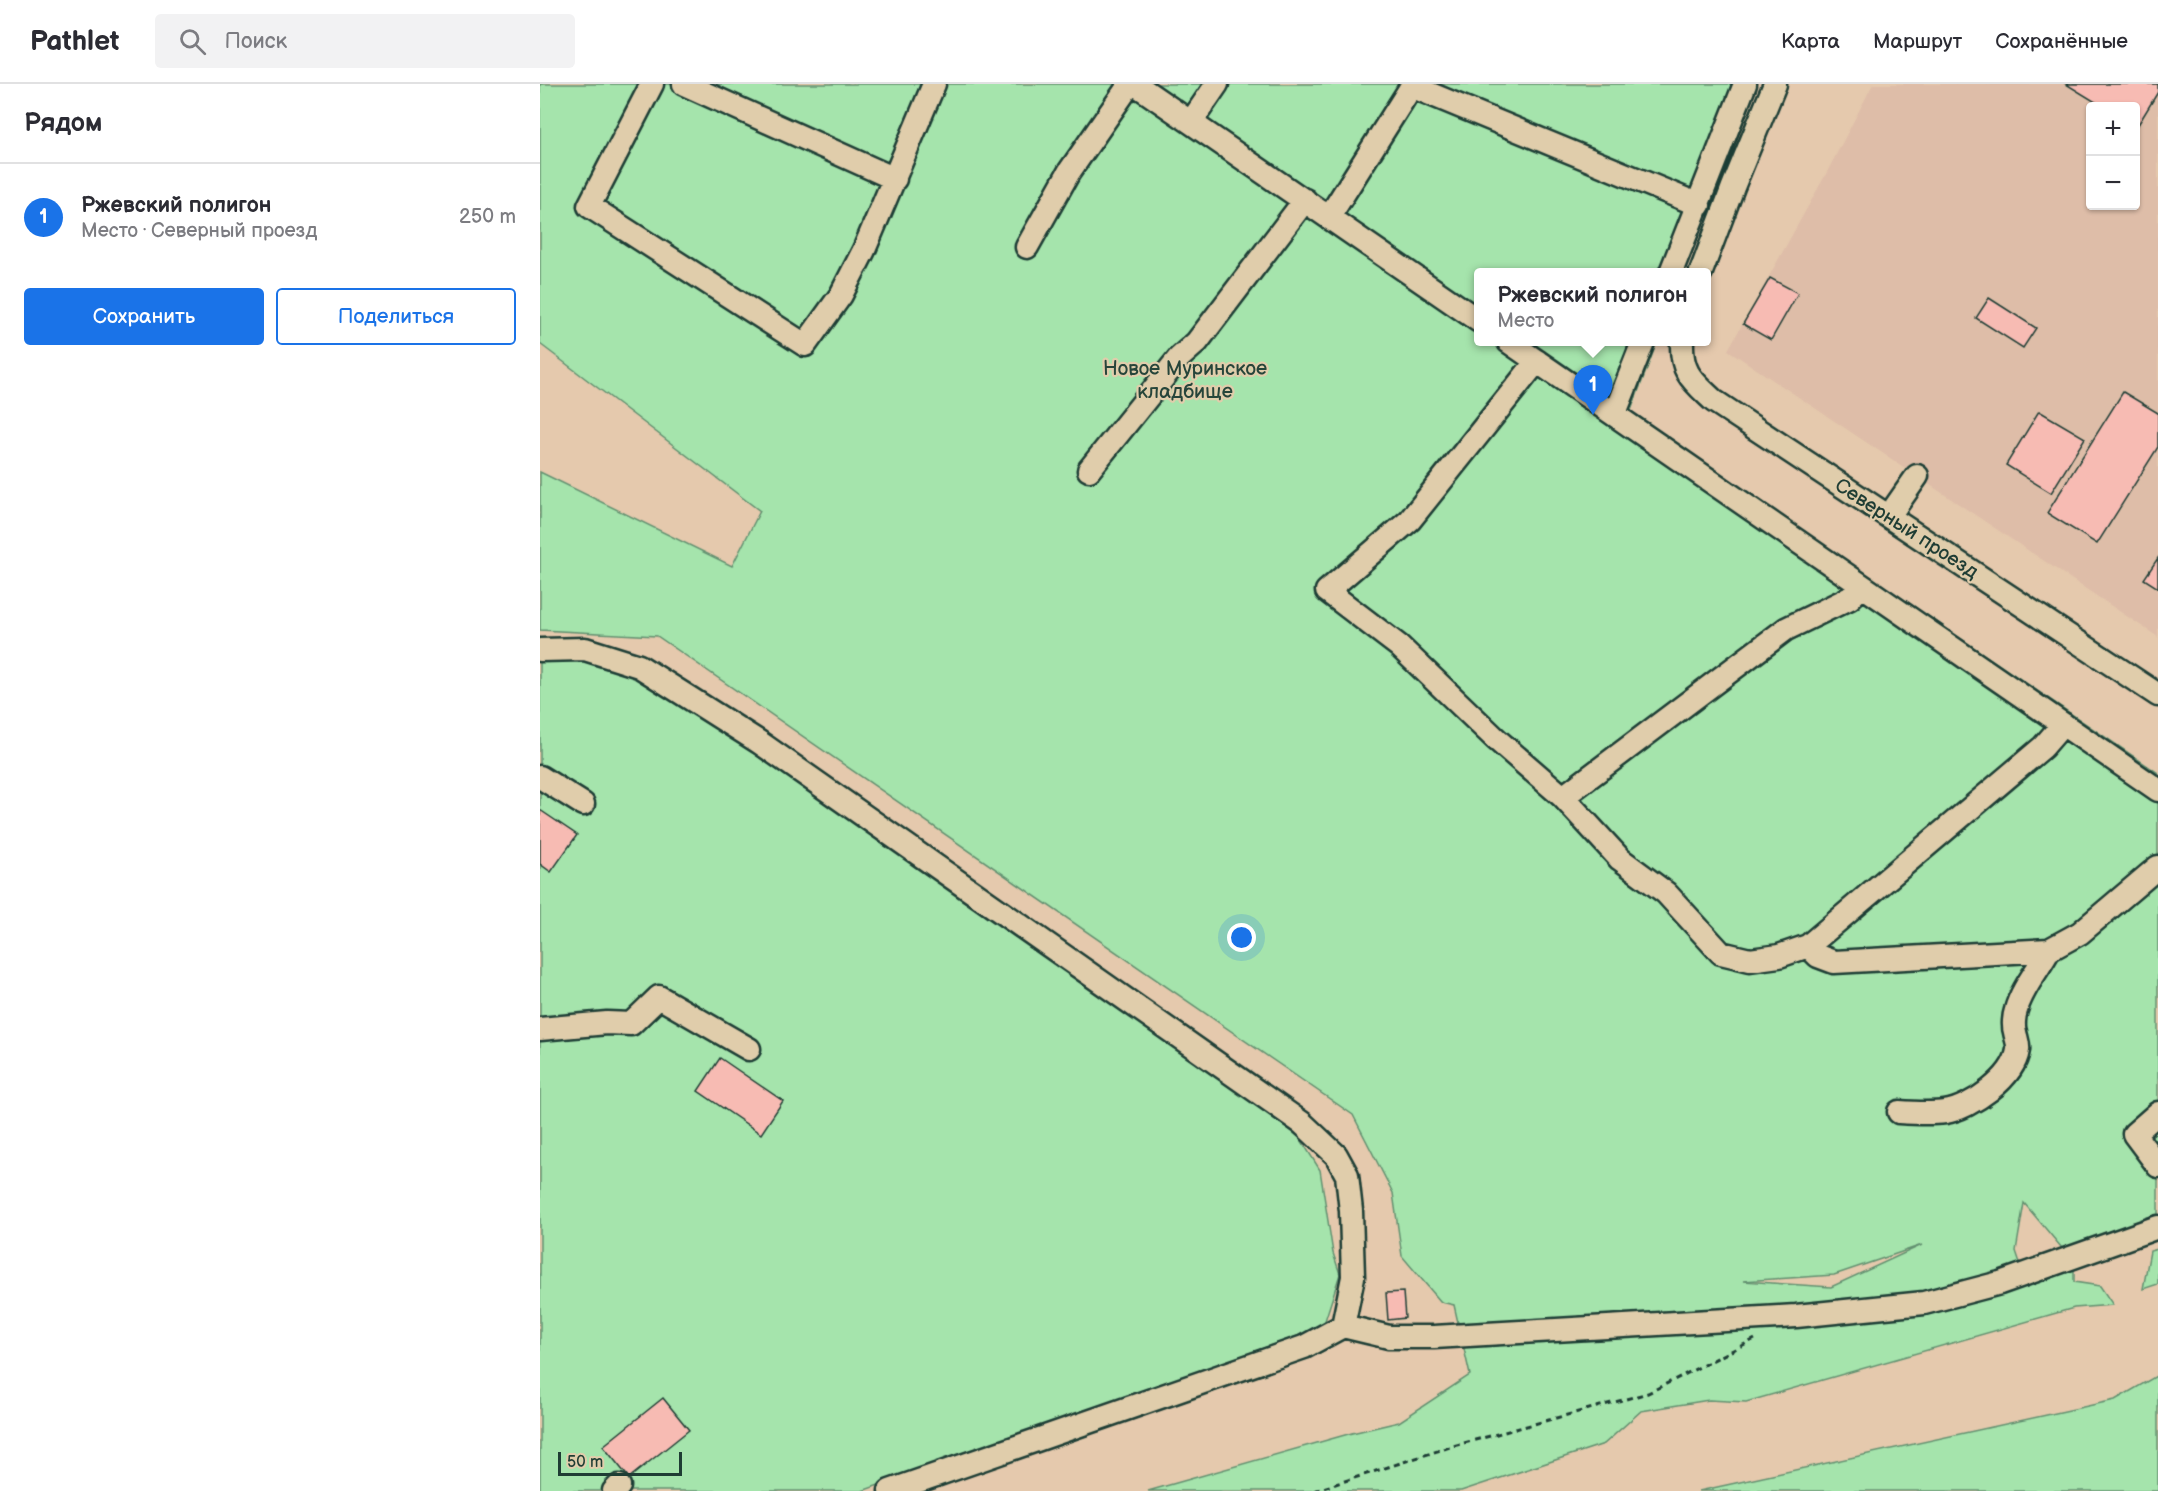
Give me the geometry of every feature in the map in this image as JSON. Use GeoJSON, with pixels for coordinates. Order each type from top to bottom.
{"type":"FeatureCollection","features":[{"type":"Feature","properties":{"kind":"street"},"geometry":{"type":"LineString","coordinates":[[652,84],[589,206],[805,345],[841,295],[864,250],[934,84]]}},
{"type":"Feature","properties":{"kind":"street"},"geometry":{"type":"LineString","coordinates":[[684,84],[895,179]]}},
{"type":"Feature","properties":{"kind":"street"},"geometry":{"type":"LineString","coordinates":[[1028,247],[1070,172],[1130,84]]}},
{"type":"Feature","properties":{"kind":"street"},"geometry":{"type":"LineString","coordinates":[[1135,84],[1474,318]]}},
{"type":"Feature","properties":{"kind":"street"},"geometry":{"type":"LineString","coordinates":[[1191,122],[1217,84]]}},
{"type":"Feature","properties":{"kind":"street"},"geometry":{"type":"LineString","coordinates":[[1673,268],[1745,84]]}},
{"type":"Feature","properties":{"kind":"street"},"geometry":{"type":"LineString","coordinates":[[1703,268],[1775,84]]}},
{"type":"Feature","properties":{"kind":"street"},"geometry":{"type":"LineString","coordinates":[[1329,217],[1412,85],[1699,205]]}},
{"type":"Feature","properties":{"kind":"street"},"geometry":{"type":"LineString","coordinates":[[1089,470],[1179,358],[1197,342],[1305,200]]}},
{"type":"Feature","properties":{"kind":"street"},"geometry":{"type":"LineString","coordinates":[[1515,346],[2158,790]]}},
{"type":"Feature","properties":{"kind":"street"},"geometry":{"type":"LineString","coordinates":[[1615,413],[1642,346]]}},
{"type":"Feature","properties":{"kind":"street","name":"Северный проезд"},"geometry":{"type":"LineString","coordinates":[[1682,346],[1684,363],[1689,376],[1714,401],[2158,695]]}},
{"type":"Feature","properties":{"kind":"street"},"geometry":{"type":"LineString","coordinates":[[1537,361],[1410,520],[1327,591],[1399,646],[1496,738],[1563,797],[1620,859],[1666,894],[1721,953],[1750,960],[1779,956],[1808,946],[2043,747],[2063,724]]}},
{"type":"Feature","properties":{"kind":"street"},"geometry":{"type":"LineString","coordinates":[[1889,516],[1917,476]]}},
{"type":"Feature","properties":{"kind":"street"},"geometry":{"type":"LineString","coordinates":[[1563,797],[1786,629],[1850,598],[1862,586]]}},
{"type":"Feature","properties":{"kind":"street"},"geometry":{"type":"LineString","coordinates":[[540,650],[585,649],[639,666],[759,742],[1302,1123],[1336,1155],[1347,1176],[1351,1211],[1353,1277],[1343,1326]]}},
{"type":"Feature","properties":{"kind":"street"},"geometry":{"type":"LineString","coordinates":[[540,777],[583,804]]}},
{"type":"Feature","properties":{"kind":"street"},"geometry":{"type":"LineString","coordinates":[[1808,946],[1818,956],[1833,962],[2049,950],[2080,933],[2158,867]]}},
{"type":"Feature","properties":{"kind":"street"},"geometry":{"type":"LineString","coordinates":[[1899,1112],[1923,1114],[1946,1112],[1968,1106],[2004,1078],[2014,1064],[2018,1048],[2014,1030],[2016,1009],[2025,988],[2049,950]]}},
{"type":"Feature","properties":{"kind":"street"},"geometry":{"type":"LineString","coordinates":[[540,1029],[630,1023],[659,996],[750,1049]]}},
{"type":"Feature","properties":{"kind":"street"},"geometry":{"type":"LineString","coordinates":[[2158,1113],[2134,1134],[2158,1166]]}},
{"type":"Feature","properties":{"kind":"street"},"geometry":{"type":"LineString","coordinates":[[890,1491],[1304,1347],[1343,1326],[1389,1337],[1434,1337],[1796,1316],[1924,1304],[2000,1283],[2158,1227]]}},
{"type":"Feature","properties":{"kind":"path"},"geometry":{"type":"LineString","coordinates":[[1314,1491],[1453,1446],[1647,1393],[1709,1364],[1757,1337]]}},
{"type":"Feature","properties":{"kind":"shaded area"},"geometry":{"type":"Polygon","coordinates":[[[1873,84],[2158,84],[2158,637],[1728,350],[1826,174],[1873,84]]]}},
{"type":"Feature","properties":{"kind":"green space","name":"Новое Муринское кладбище"},"geometry":{"type":"Polygon","coordinates":[[[540,84],[1756,84],[1686,268],[1474,268],[1474,346],[1655,346],[1630,413],[2158,773],[2158,1220],[2067,1254],[2024,1203],[2016,1251],[2024,1275],[2074,1268],[2074,1282],[2100,1286],[2113,1305],[2074,1308],[1746,1402],[1709,1400],[1641,1411],[1604,1444],[1461,1491],[1148,1491],[1352,1433],[1399,1422],[1470,1375],[1454,1305],[1441,1302],[1402,1256],[1393,1193],[1353,1115],[657,636],[540,630],[540,472],[732,566],[760,511],[540,344],[540,84]],[[1922,1245],[1834,1275],[1743,1281],[1831,1287],[1922,1245]]]}},
{"type":"Feature","properties":{"kind":"green space"},"geometry":{"type":"Polygon","coordinates":[[[540,658],[593,658],[635,671],[1249,1098],[1300,1138],[1320,1170],[1333,1253],[1340,1274],[1323,1327],[862,1491],[540,1491],[540,658]]]}},
{"type":"Feature","properties":{"kind":"green space"},"geometry":{"type":"Polygon","coordinates":[[[2158,1249],[2158,1284],[2143,1289],[2150,1251],[2158,1249]]]}},
{"type":"Feature","properties":{"kind":"green space"},"geometry":{"type":"Polygon","coordinates":[[[2158,1375],[2158,1491],[1699,1491],[2115,1400],[2158,1375]]]}},
{"type":"Feature","properties":{"kind":"building"},"geometry":{"type":"Polygon","coordinates":[[[2066,84],[2158,84],[2158,92],[2140,121],[2140,102],[2095,102],[2066,84]]]}},
{"type":"Feature","properties":{"kind":"building"},"geometry":{"type":"Polygon","coordinates":[[[1770,278],[1798,293],[1771,340],[1743,324],[1770,278]]]}},
{"type":"Feature","properties":{"kind":"building"},"geometry":{"type":"Polygon","coordinates":[[[1989,298],[2036,328],[2023,348],[1976,318],[1989,298]]]}},
{"type":"Feature","properties":{"kind":"building"},"geometry":{"type":"Polygon","coordinates":[[[2123,392],[2158,413],[2158,447],[2097,544],[2047,513],[2123,392]]]}},
{"type":"Feature","properties":{"kind":"building"},"geometry":{"type":"Polygon","coordinates":[[[2039,411],[2085,438],[2051,493],[2006,465],[2039,411]]]}},
{"type":"Feature","properties":{"kind":"building"},"geometry":{"type":"Polygon","coordinates":[[[2158,558],[2158,588],[2144,579],[2158,558]]]}},
{"type":"Feature","properties":{"kind":"building"},"geometry":{"type":"Polygon","coordinates":[[[540,810],[577,835],[551,872],[540,864],[540,810]]]}},
{"type":"Feature","properties":{"kind":"building"},"geometry":{"type":"Polygon","coordinates":[[[720,1058],[783,1101],[761,1134],[698,1091],[720,1058]]]}},
{"type":"Feature","properties":{"kind":"building"},"geometry":{"type":"Polygon","coordinates":[[[1403,1292],[1405,1318],[1388,1320],[1386,1293],[1403,1292]]]}},
{"type":"Feature","properties":{"kind":"building"},"geometry":{"type":"Polygon","coordinates":[[[663,1398],[689,1430],[629,1478],[603,1446],[663,1398]]]}},
{"type":"Feature","properties":{"kind":"place","name":"Ржевский полигон"},"geometry":{"type":"Point","coordinates":[1593,415]}}]}
